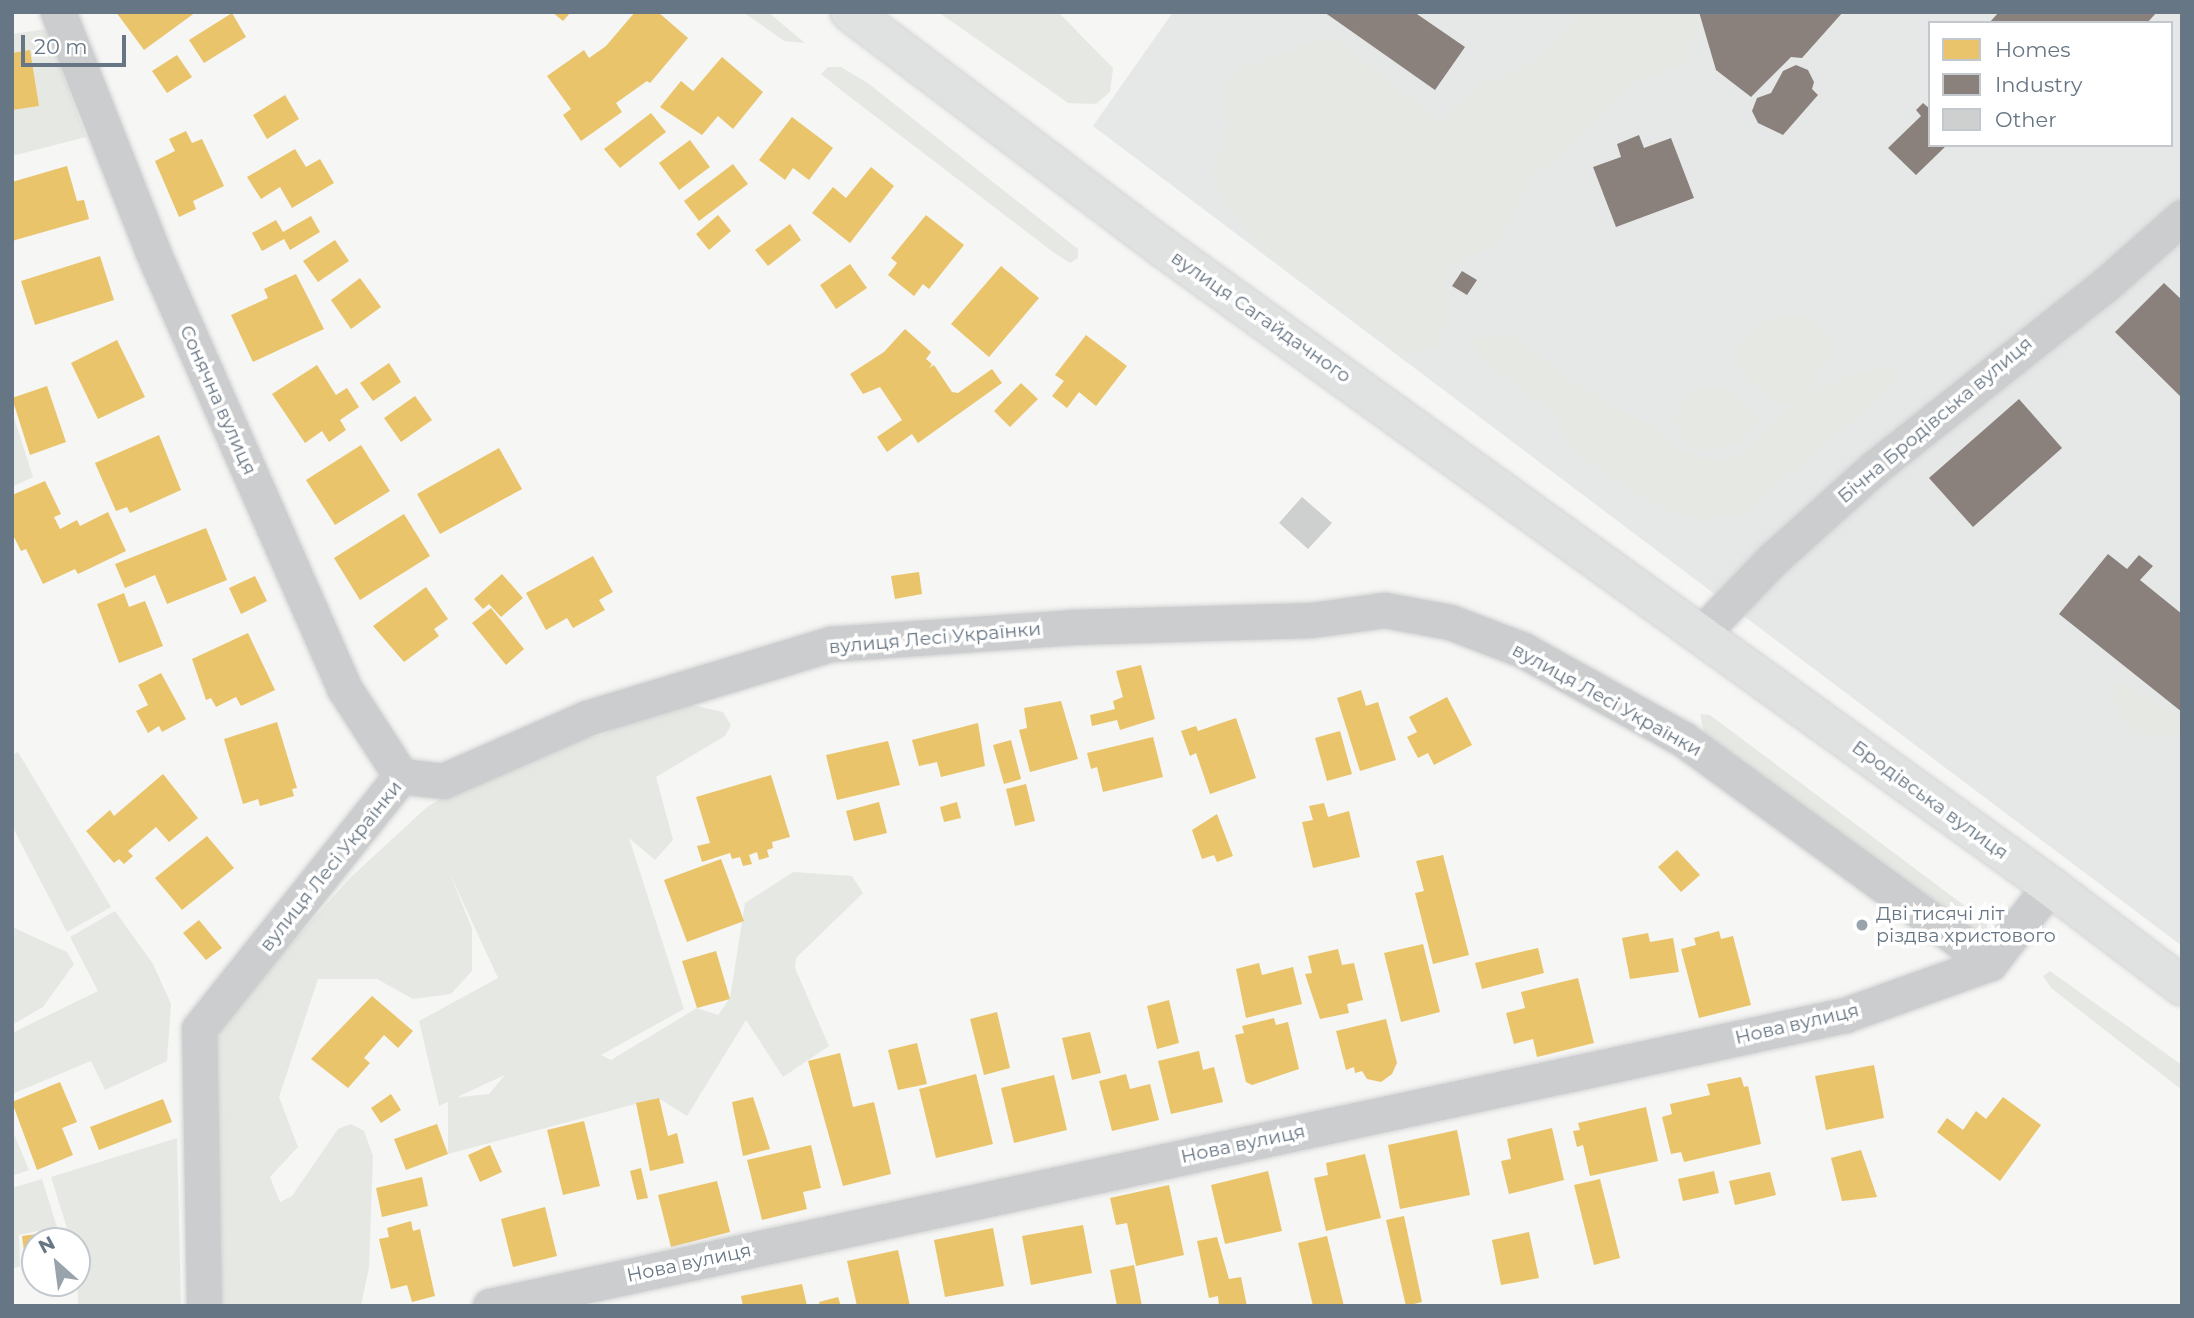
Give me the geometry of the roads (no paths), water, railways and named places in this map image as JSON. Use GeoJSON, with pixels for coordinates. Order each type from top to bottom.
{"type":"FeatureCollection","features":[{"type":"Feature","properties":{"kind":"main road","name":"вулиця Сагайдачного"},"geometry":{"type":"LineString","coordinates":[[850,12],[1139,230],[1688,626]]}},
{"type":"Feature","properties":{"kind":"main road","name":"Бродівська вулиця"},"geometry":{"type":"LineString","coordinates":[[1688,626],[2050,886],[2182,986]]}},
{"type":"Feature","properties":{"kind":"street","name":"Сонячна вулиця"},"geometry":{"type":"LineString","coordinates":[[58,12],[152,250],[344,688],[401,776]]}},
{"type":"Feature","properties":{"kind":"street","name":"Бічна Бродівська вулиця"},"geometry":{"type":"LineString","coordinates":[[1688,626],[1773,559],[1874,468],[2104,286],[2182,218]]}},
{"type":"Feature","properties":{"kind":"street","name":"вулиця Лесі Українки"},"geometry":{"type":"LineString","coordinates":[[204,1306],[199,1029],[401,776],[443,780],[587,718],[831,644],[1072,627],[1311,620],[1385,610],[1450,622],[1523,650],[1684,739],[1990,962]]}},
{"type":"Feature","properties":{"kind":"street"},"geometry":{"type":"LineString","coordinates":[[1990,962],[2050,886]]}},
{"type":"Feature","properties":{"kind":"street","name":"Нова вулиця"},"geometry":{"type":"LineString","coordinates":[[491,1306],[1845,1015],[1990,962]]}},
{"type":"Feature","properties":{"kind":"place","name":"Дві тисячі літ різдва христового"},"geometry":{"type":"Point","coordinates":[1862,925]}}]}
